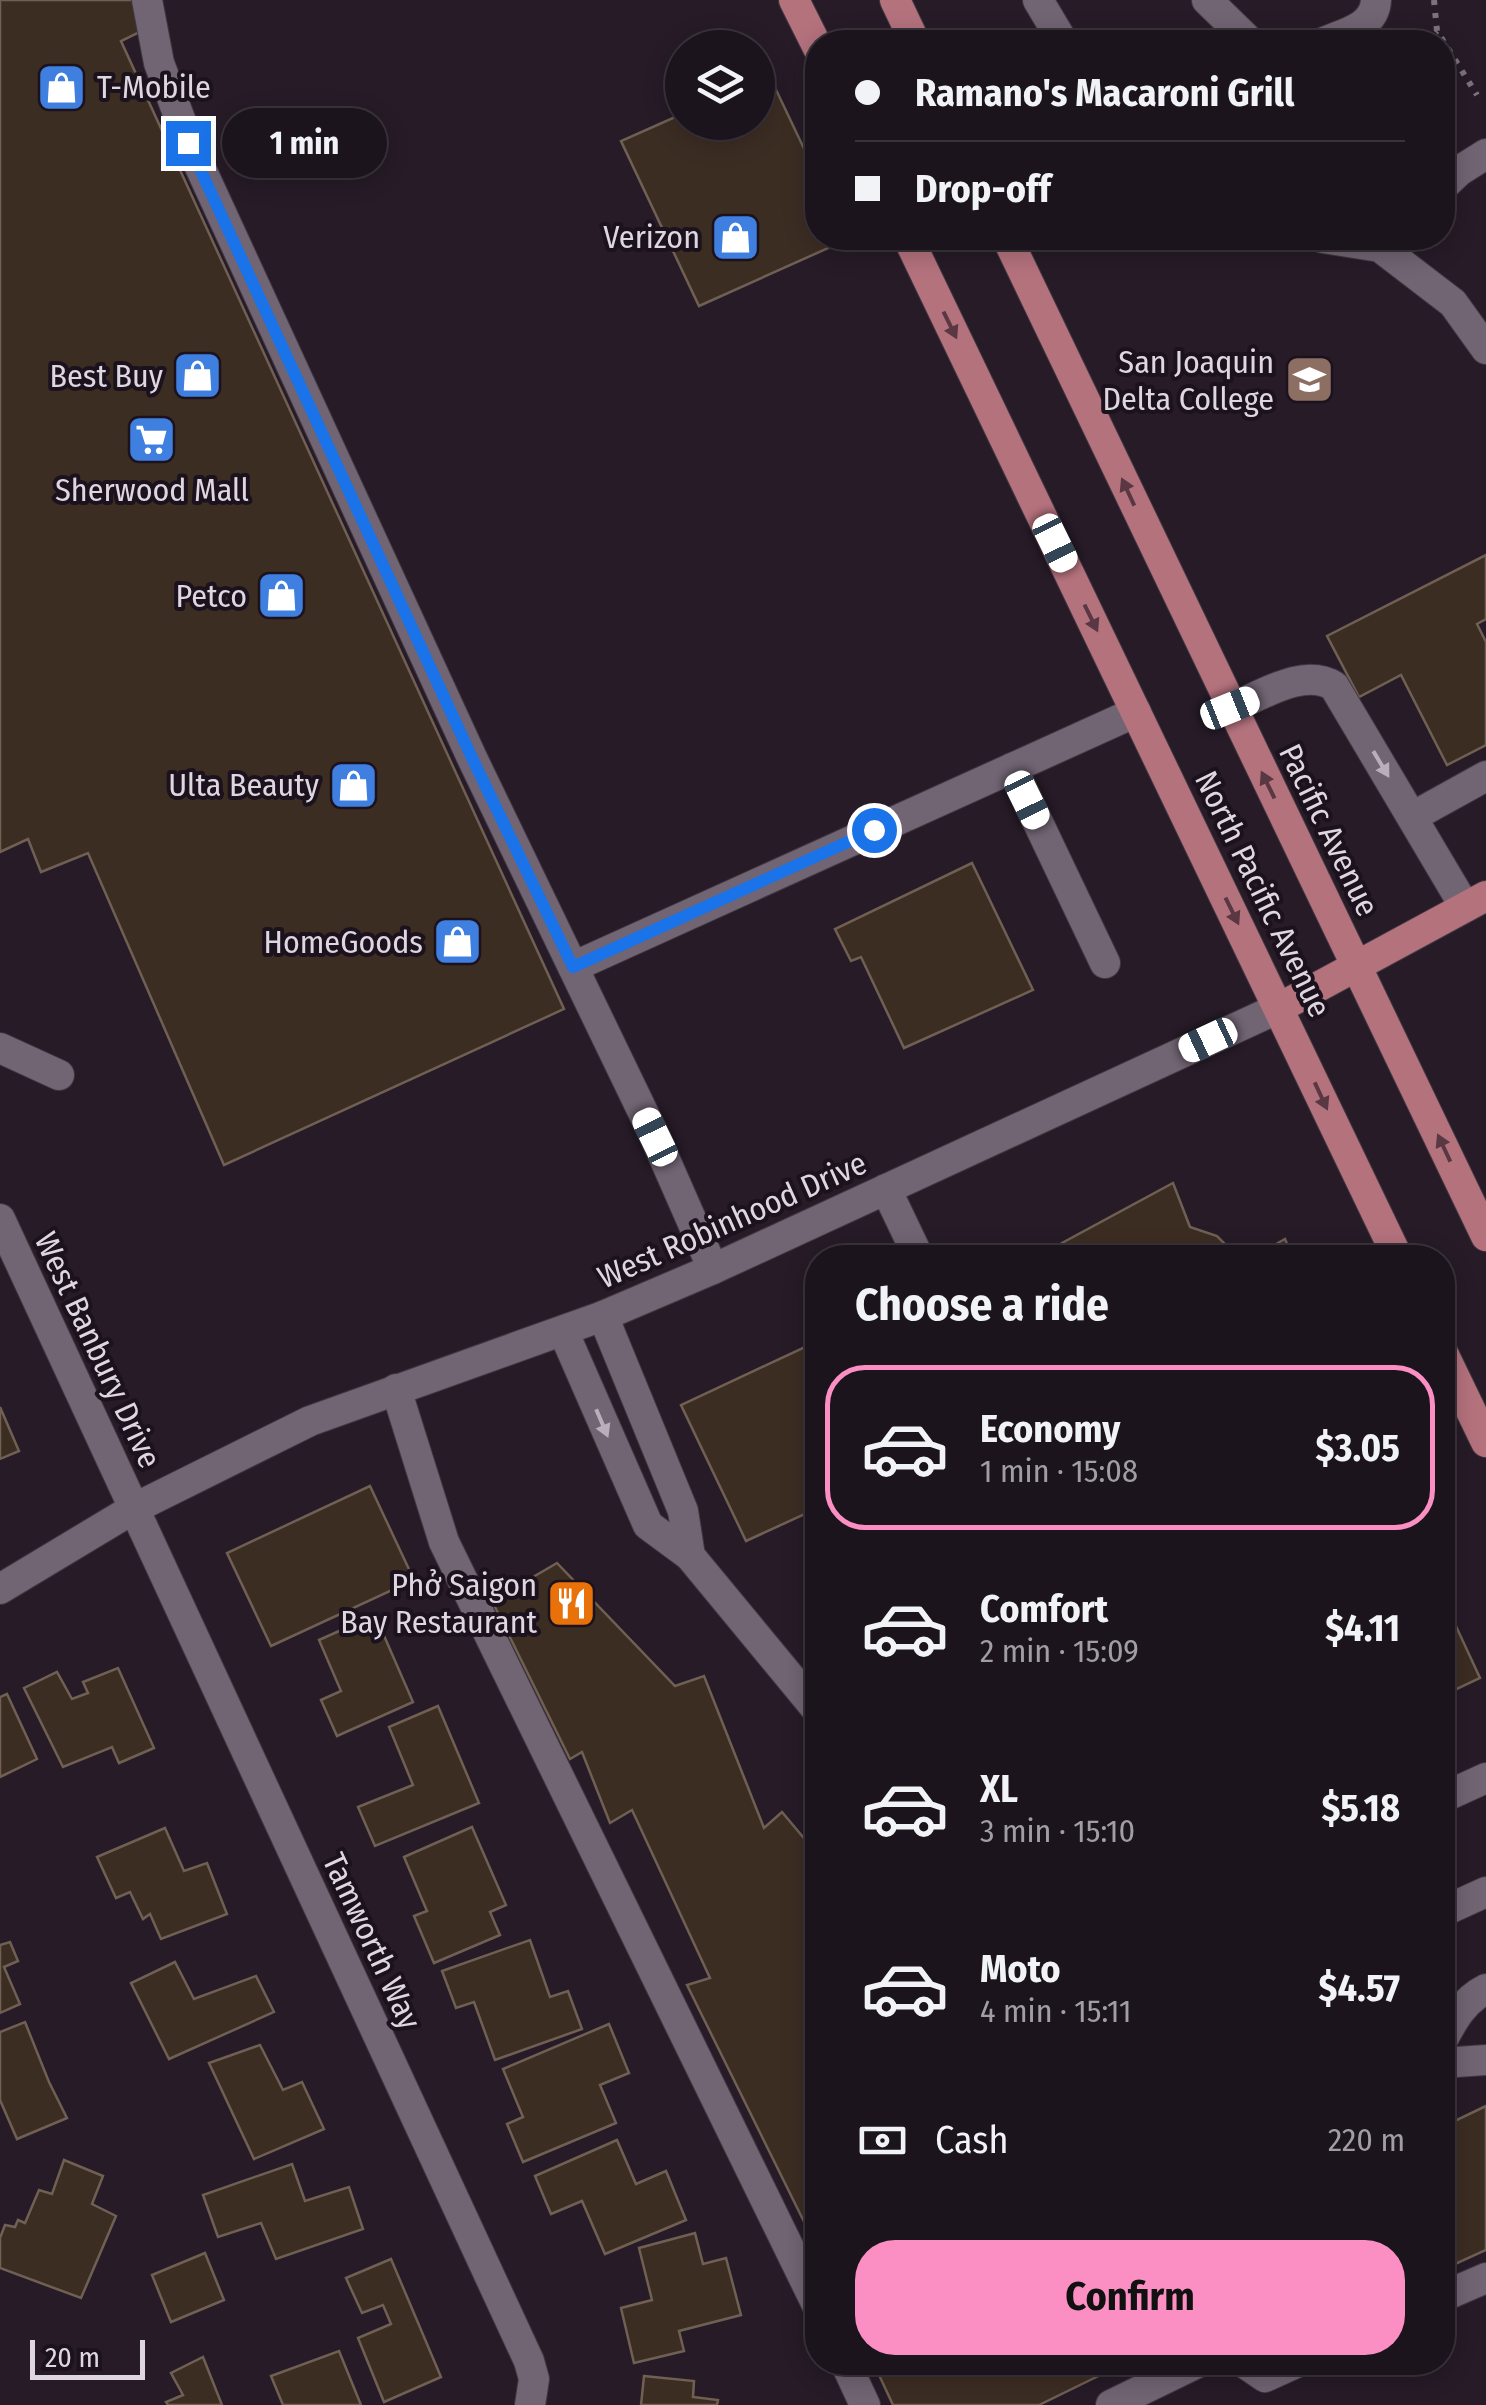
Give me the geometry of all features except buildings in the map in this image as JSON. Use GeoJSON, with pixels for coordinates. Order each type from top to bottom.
{"type":"FeatureCollection","features":[{"type":"Feature","properties":{"kind":"main road"},"geometry":{"type":"LineString","coordinates":[[794,0],[809,30]]}},
{"type":"Feature","properties":{"kind":"main road"},"geometry":{"type":"LineString","coordinates":[[895,0],[909,30]]}},
{"type":"Feature","properties":{"kind":"main road","name":"North Pacific Avenue"},"geometry":{"type":"LineString","coordinates":[[914,250],[1392,1245]]}},
{"type":"Feature","properties":{"kind":"main road","name":"Pacific Avenue"},"geometry":{"type":"LineString","coordinates":[[1013,250],[1486,1236]]}},
{"type":"Feature","properties":{"kind":"main road","name":"West Robinhood Drive"},"geometry":{"type":"LineString","coordinates":[[1279,1008],[1475,902]]}},
{"type":"Feature","properties":{"kind":"main road"},"geometry":{"type":"LineString","coordinates":[[1455,1378],[1486,1442]]}},
{"type":"Feature","properties":{"kind":"street"},"geometry":{"type":"LineString","coordinates":[[146,0],[159,63],[188,143],[713,1269]]}},
{"type":"Feature","properties":{"kind":"street"},"geometry":{"type":"LineString","coordinates":[[1038,0],[1056,30]]}},
{"type":"Feature","properties":{"kind":"street"},"geometry":{"type":"LineString","coordinates":[[1352,30],[1366,24],[1376,11],[1376,0]]}},
{"type":"Feature","properties":{"kind":"street"},"geometry":{"type":"LineString","coordinates":[[1223,4],[1241,30]]}},
{"type":"Feature","properties":{"kind":"street"},"geometry":{"type":"LineString","coordinates":[[1455,174],[1486,154]]}},
{"type":"Feature","properties":{"kind":"street"},"geometry":{"type":"LineString","coordinates":[[1394,250],[1452,303],[1486,349]]}},
{"type":"Feature","properties":{"kind":"street"},"geometry":{"type":"LineString","coordinates":[[1230,708],[1304,678],[1322,678],[1334,686],[1412,816],[1475,902]]}},
{"type":"Feature","properties":{"kind":"street"},"geometry":{"type":"LineString","coordinates":[[573,967],[1136,712]]}},
{"type":"Feature","properties":{"kind":"street"},"geometry":{"type":"LineString","coordinates":[[1012,768],[1104,962]]}},
{"type":"Feature","properties":{"kind":"street"},"geometry":{"type":"LineString","coordinates":[[1412,816],[1486,776]]}},
{"type":"Feature","properties":{"kind":"street","name":"West Robinhood Drive"},"geometry":{"type":"LineString","coordinates":[[0,1589],[133,1509],[310,1422],[564,1333],[713,1269],[1279,1008]]}},
{"type":"Feature","properties":{"kind":"street"},"geometry":{"type":"LineString","coordinates":[[0,1048],[59,1074]]}},
{"type":"Feature","properties":{"kind":"street"},"geometry":{"type":"LineString","coordinates":[[886,1189],[913,1245]]}},
{"type":"Feature","properties":{"kind":"street","name":"West Banbury Drive"},"geometry":{"type":"LineString","coordinates":[[0,1219],[133,1509]]}},
{"type":"Feature","properties":{"kind":"street"},"geometry":{"type":"LineString","coordinates":[[603,1316],[683,1511],[690,1556]]}},
{"type":"Feature","properties":{"kind":"street"},"geometry":{"type":"LineString","coordinates":[[564,1333],[648,1525],[690,1556],[805,1692]]}},
{"type":"Feature","properties":{"kind":"street"},"geometry":{"type":"LineString","coordinates":[[396,1389],[444,1542],[805,2280]]}},
{"type":"Feature","properties":{"kind":"street","name":"Tamworth Way"},"geometry":{"type":"LineString","coordinates":[[133,1509],[529,2361],[534,2380],[530,2405]]}},
{"type":"Feature","properties":{"kind":"street"},"geometry":{"type":"LineString","coordinates":[[1455,1792],[1486,1778]]}},
{"type":"Feature","properties":{"kind":"street"},"geometry":{"type":"LineString","coordinates":[[1455,1906],[1486,1892]]}},
{"type":"Feature","properties":{"kind":"street"},"geometry":{"type":"LineString","coordinates":[[1455,2017],[1475,1994],[1486,1989]]}},
{"type":"Feature","properties":{"kind":"street"},"geometry":{"type":"LineString","coordinates":[[1455,2062],[1486,2060]]}},
{"type":"Feature","properties":{"kind":"street"},"geometry":{"type":"LineString","coordinates":[[1455,2291],[1486,2278]]}},
{"type":"Feature","properties":{"kind":"street"},"geometry":{"type":"LineString","coordinates":[[851,2375],[866,2405]]}},
{"type":"Feature","properties":{"kind":"street"},"geometry":{"type":"LineString","coordinates":[[1110,2405],[1172,2375]]}},
{"type":"Feature","properties":{"kind":"path"},"geometry":{"type":"LineString","coordinates":[[1434,0],[1437,30]]}},
{"type":"Feature","properties":{"kind":"path"},"geometry":{"type":"LineString","coordinates":[[1455,60],[1476,96]]}},
{"type":"Feature","properties":{"kind":"place","name":"T-Mobile"},"geometry":{"type":"Point","coordinates":[62,87]}},
{"type":"Feature","properties":{"kind":"place","name":"Verizon"},"geometry":{"type":"Point","coordinates":[735,237]}},
{"type":"Feature","properties":{"kind":"place","name":"Best Buy"},"geometry":{"type":"Point","coordinates":[198,376]}},
{"type":"Feature","properties":{"kind":"place","name":"San Joaquin Delta College"},"geometry":{"type":"Point","coordinates":[1309,380]}},
{"type":"Feature","properties":{"kind":"place","name":"Sherwood Mall"},"geometry":{"type":"Point","coordinates":[152,440]}},
{"type":"Feature","properties":{"kind":"place","name":"Petco"},"geometry":{"type":"Point","coordinates":[282,596]}},
{"type":"Feature","properties":{"kind":"place","name":"Ulta Beauty"},"geometry":{"type":"Point","coordinates":[354,785]}},
{"type":"Feature","properties":{"kind":"place","name":"HomeGoods"},"geometry":{"type":"Point","coordinates":[458,942]}},
{"type":"Feature","properties":{"kind":"place","name":"Phở Saigon Bay Restaurant"},"geometry":{"type":"Point","coordinates":[572,1603]}},
{"type":"Feature","properties":{"kind":"route"},"geometry":{"type":"LineString","coordinates":[[188,143],[573,967],[874,830]]}}]}
